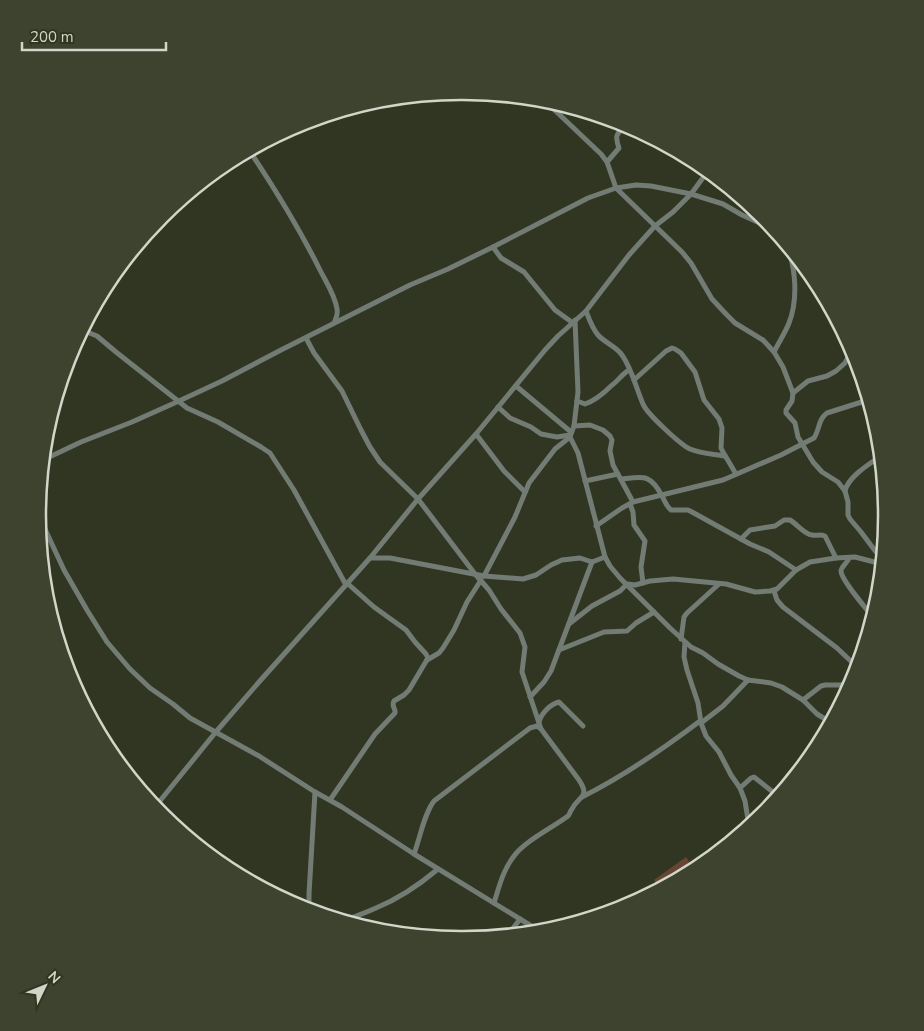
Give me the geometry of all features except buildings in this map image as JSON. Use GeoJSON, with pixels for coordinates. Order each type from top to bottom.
{"type":"FeatureCollection","features":[{"type":"Feature","properties":{"kind":"street"},"geometry":{"type":"LineString","coordinates":[[558,111],[601,154],[607,162],[616,188],[686,256],[712,299],[735,323],[763,340],[774,352],[783,367],[793,393],[786,413],[794,423],[798,437],[816,466],[838,482],[845,491],[848,502],[848,515],[876,554]]}},
{"type":"Feature","properties":{"kind":"street"},"geometry":{"type":"LineString","coordinates":[[607,162],[619,148],[617,136],[621,131]]}},
{"type":"Feature","properties":{"kind":"street"},"geometry":{"type":"LineString","coordinates":[[254,155],[275,188],[334,297],[337,313],[333,324]]}},
{"type":"Feature","properties":{"kind":"street"},"geometry":{"type":"LineString","coordinates":[[160,801],[215,733],[370,558],[545,350],[586,311],[629,255],[655,226],[691,194],[703,177]]}},
{"type":"Feature","properties":{"kind":"street"},"geometry":{"type":"LineString","coordinates":[[51,456],[222,381],[410,285],[448,269],[588,198],[616,188],[644,185],[691,194],[723,204],[753,219]]}},
{"type":"Feature","properties":{"kind":"street"},"geometry":{"type":"LineString","coordinates":[[493,247],[501,258],[524,272],[555,310],[574,321]]}},
{"type":"Feature","properties":{"kind":"street"},"geometry":{"type":"LineString","coordinates":[[774,352],[789,322],[795,298],[792,262]]}},
{"type":"Feature","properties":{"kind":"street"},"geometry":{"type":"LineString","coordinates":[[337,308],[342,315],[348,317]]}},
{"type":"Feature","properties":{"kind":"street"},"geometry":{"type":"LineString","coordinates":[[586,311],[595,332],[619,352],[624,359],[648,411],[682,444],[692,450],[724,456]]}},
{"type":"Feature","properties":{"kind":"street"},"geometry":{"type":"LineString","coordinates":[[574,321],[578,392],[571,432],[605,557],[610,566],[691,647],[703,652],[728,671],[748,680],[776,684],[797,695],[824,719]]}},
{"type":"Feature","properties":{"kind":"street"},"geometry":{"type":"LineString","coordinates":[[89,333],[97,336],[192,411],[212,420],[270,453],[294,490],[346,584],[406,630],[428,656],[427,660]]}},
{"type":"Feature","properties":{"kind":"street"},"geometry":{"type":"LineString","coordinates":[[306,338],[319,360],[342,391],[370,447],[384,466],[418,499],[475,574]]}},
{"type":"Feature","properties":{"kind":"street"},"geometry":{"type":"LineString","coordinates":[[634,380],[666,351],[672,348],[678,350],[695,372],[704,400],[721,424],[721,448],[736,474]]}},
{"type":"Feature","properties":{"kind":"street"},"geometry":{"type":"LineString","coordinates":[[793,393],[808,381],[827,376],[836,371],[847,358]]}},
{"type":"Feature","properties":{"kind":"street"},"geometry":{"type":"LineString","coordinates":[[577,401],[585,404],[589,403],[612,386],[629,370]]}},
{"type":"Feature","properties":{"kind":"street"},"geometry":{"type":"LineString","coordinates":[[516,386],[571,432]]}},
{"type":"Feature","properties":{"kind":"street"},"geometry":{"type":"LineString","coordinates":[[596,526],[632,503],[712,483],[803,444],[814,438],[820,421],[827,413],[862,402]]}},
{"type":"Feature","properties":{"kind":"street"},"geometry":{"type":"LineString","coordinates":[[498,408],[510,418],[531,427],[541,434],[557,437],[590,425],[607,433],[612,440],[610,451],[614,465],[632,503],[634,525],[645,541],[641,563],[643,583]]}},
{"type":"Feature","properties":{"kind":"street"},"geometry":{"type":"LineString","coordinates":[[330,800],[375,734],[395,713],[394,701],[409,690],[427,660],[439,653],[443,648],[512,522],[529,483],[552,452],[571,432]]}},
{"type":"Feature","properties":{"kind":"street"},"geometry":{"type":"LineString","coordinates":[[476,434],[504,470],[525,492]]}},
{"type":"Feature","properties":{"kind":"street"},"geometry":{"type":"LineString","coordinates":[[845,491],[848,483],[874,460]]}},
{"type":"Feature","properties":{"kind":"street"},"geometry":{"type":"LineString","coordinates":[[585,481],[619,476],[642,477],[651,480],[671,510],[688,510],[769,552],[796,570]]}},
{"type":"Feature","properties":{"kind":"street"},"geometry":{"type":"LineString","coordinates":[[741,539],[750,530],[775,526],[784,520],[790,520],[813,536],[822,534],[825,536],[836,558]]}},
{"type":"Feature","properties":{"kind":"street"},"geometry":{"type":"LineString","coordinates":[[47,533],[64,570],[108,642],[130,669],[150,688],[190,718],[259,756],[530,925]]}},
{"type":"Feature","properties":{"kind":"street"},"geometry":{"type":"LineString","coordinates":[[370,558],[390,558],[475,574],[482,578],[523,579],[536,575],[562,560],[580,558],[592,562],[605,557]]}},
{"type":"Feature","properties":{"kind":"street"},"geometry":{"type":"LineString","coordinates":[[627,584],[635,585],[657,580],[673,579],[734,586],[755,592],[774,591],[796,570],[810,562],[836,558],[861,558],[875,561]]}},
{"type":"Feature","properties":{"kind":"street"},"geometry":{"type":"LineString","coordinates":[[849,558],[842,569],[842,573],[852,591],[867,610]]}},
{"type":"Feature","properties":{"kind":"street"},"geometry":{"type":"LineString","coordinates":[[530,697],[548,677],[592,562]]}},
{"type":"Feature","properties":{"kind":"street"},"geometry":{"type":"LineString","coordinates":[[482,578],[501,609],[523,638],[525,651],[522,672],[540,726],[579,780],[584,789],[582,797]]}},
{"type":"Feature","properties":{"kind":"street"},"geometry":{"type":"LineString","coordinates":[[569,624],[592,606],[620,591],[627,584]]}},
{"type":"Feature","properties":{"kind":"street"},"geometry":{"type":"LineString","coordinates":[[719,584],[686,613],[684,617],[684,657],[706,736],[719,752],[740,788],[745,801],[748,817]]}},
{"type":"Feature","properties":{"kind":"street"},"geometry":{"type":"LineString","coordinates":[[774,591],[777,600],[783,607],[851,661]]}},
{"type":"Feature","properties":{"kind":"street"},"geometry":{"type":"LineString","coordinates":[[559,650],[604,632],[627,631],[636,622],[654,612]]}},
{"type":"Feature","properties":{"kind":"street"},"geometry":{"type":"LineString","coordinates":[[494,903],[503,875],[512,857],[524,845],[568,816],[582,797],[666,746],[723,706],[748,680]]}},
{"type":"Feature","properties":{"kind":"street"},"geometry":{"type":"LineString","coordinates":[[803,700],[821,686],[841,685]]}},
{"type":"Feature","properties":{"kind":"street"},"geometry":{"type":"LineString","coordinates":[[540,726],[542,715],[553,704],[559,702],[583,726]]}},
{"type":"Feature","properties":{"kind":"street"},"geometry":{"type":"LineString","coordinates":[[414,854],[424,821],[434,801],[530,728],[540,726]]}},
{"type":"Feature","properties":{"kind":"street"},"geometry":{"type":"LineString","coordinates":[[740,788],[751,778],[755,778],[773,792]]}},
{"type":"Feature","properties":{"kind":"street"},"geometry":{"type":"LineString","coordinates":[[309,902],[315,792]]}},
{"type":"Feature","properties":{"kind":"street"},"geometry":{"type":"LineString","coordinates":[[354,917],[397,897],[416,886],[438,869]]}},
{"type":"Feature","properties":{"kind":"street"},"geometry":{"type":"LineString","coordinates":[[513,928],[520,919]]}},
{"type":"Feature","properties":{"kind":"shaded area"},"geometry":{"type":"Polygon","coordinates":[[[686,857],[690,863],[656,883],[654,880],[686,857]]]}}]}
